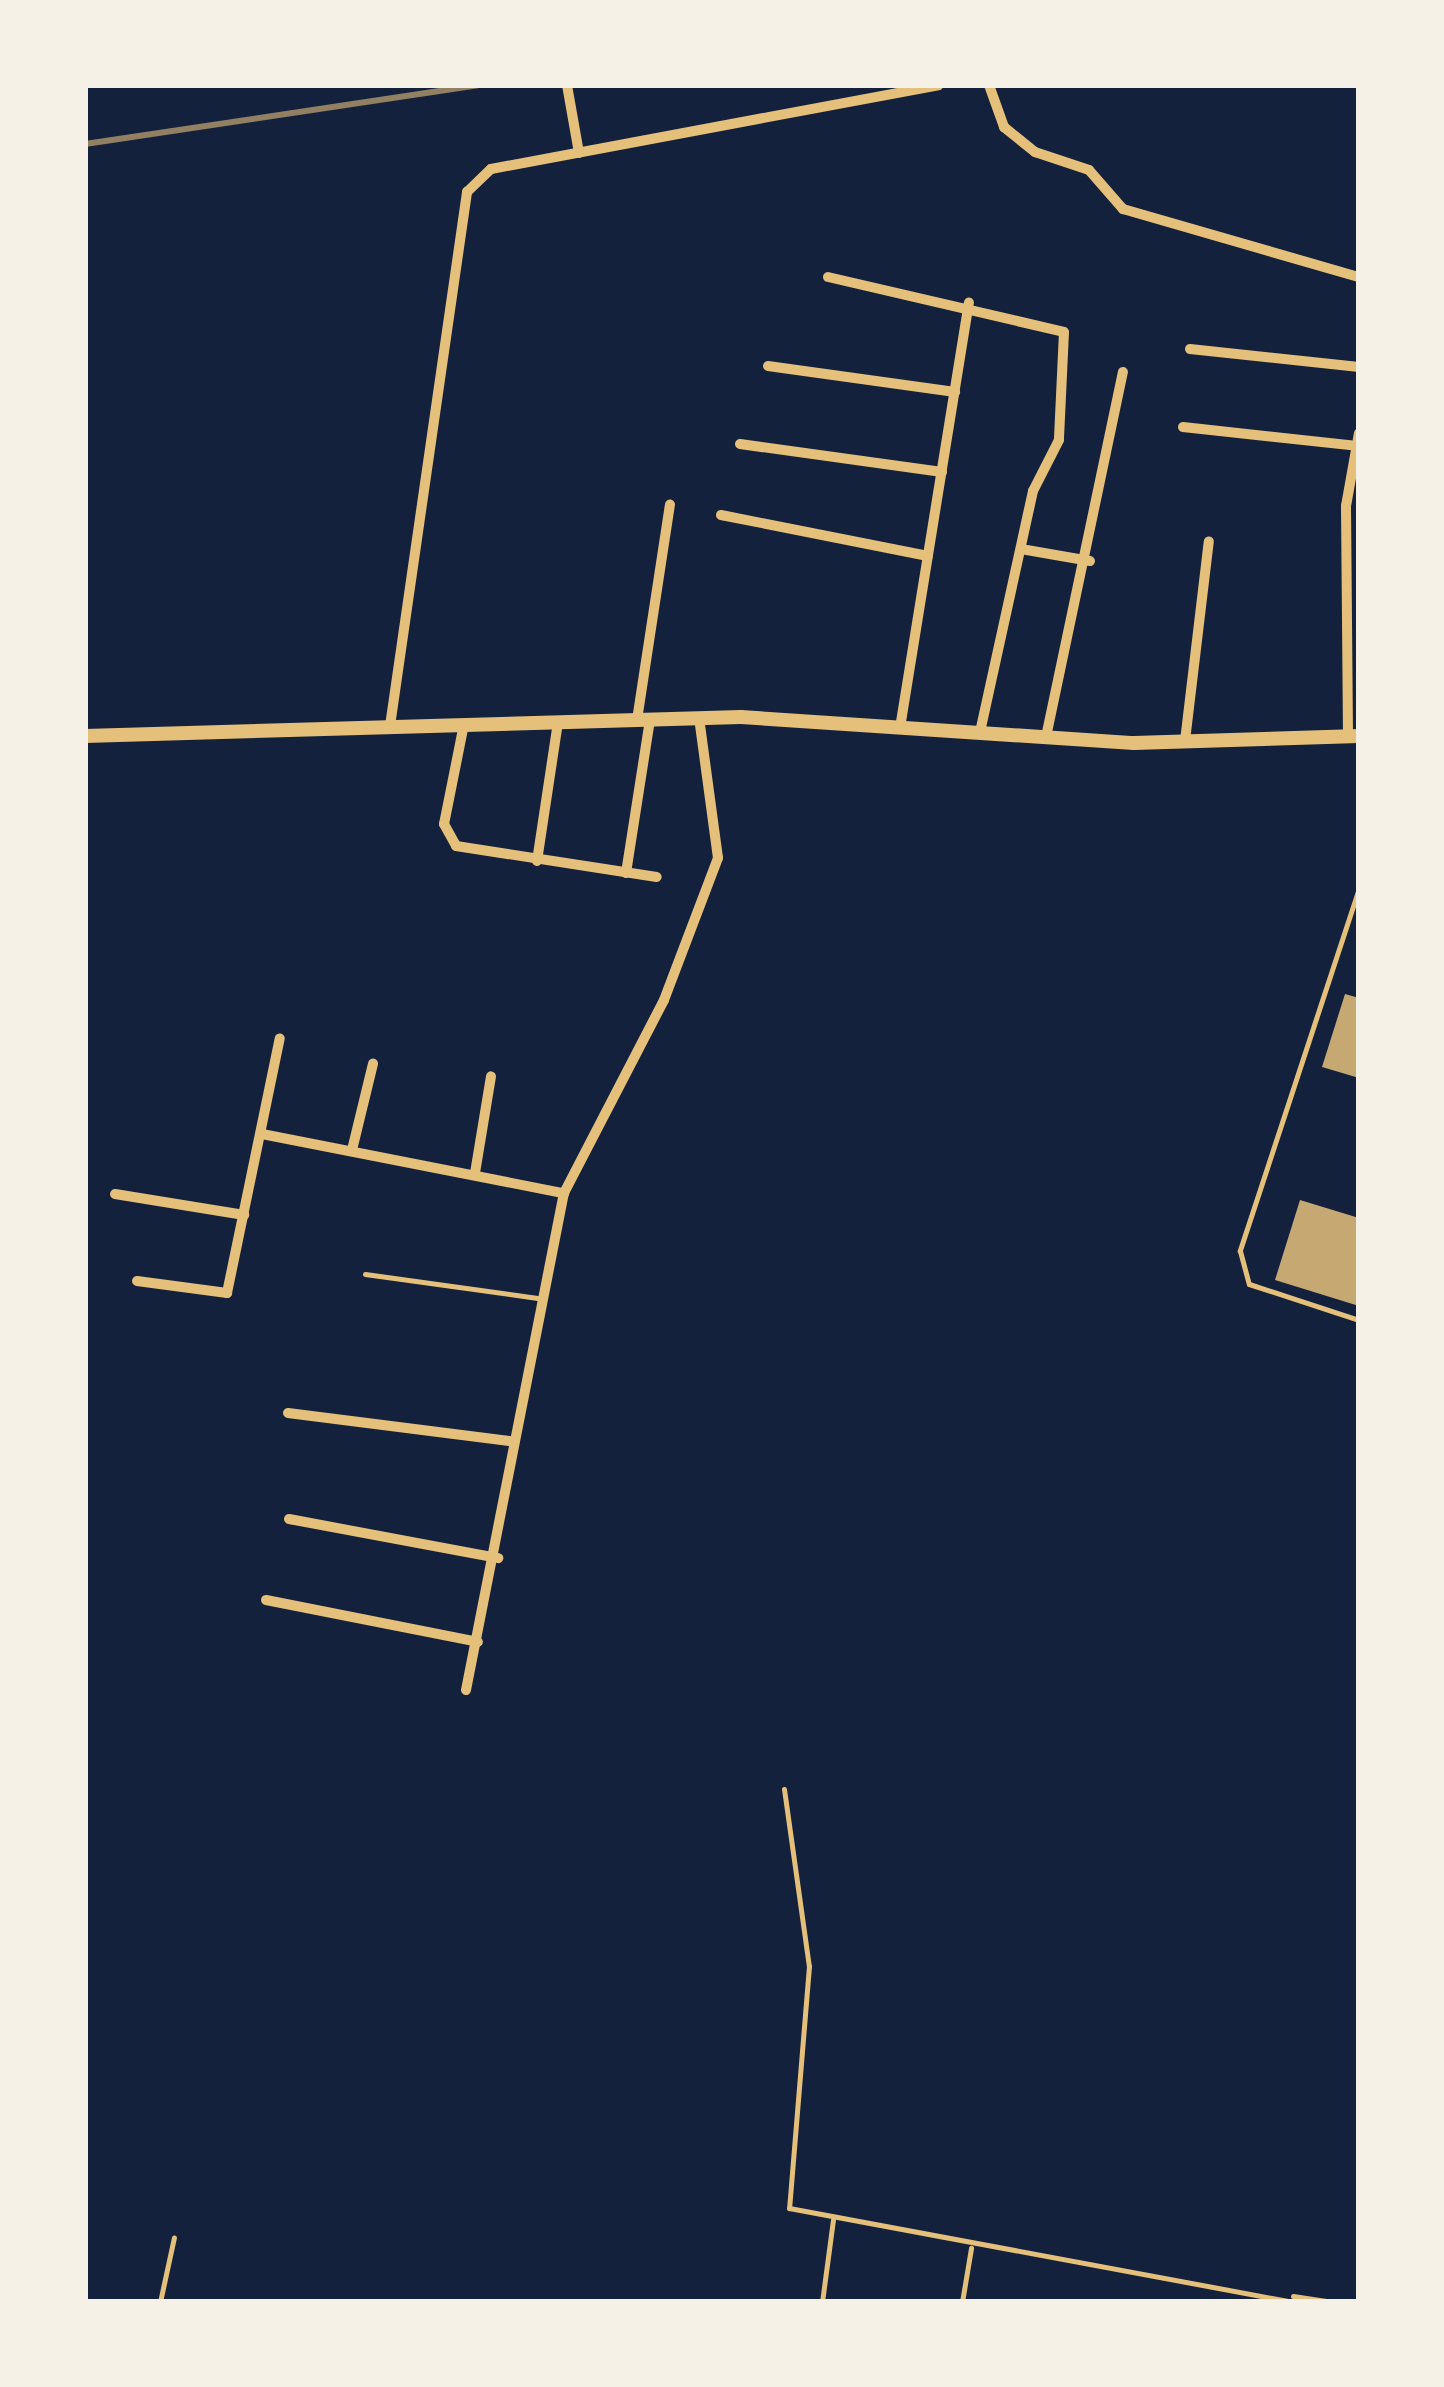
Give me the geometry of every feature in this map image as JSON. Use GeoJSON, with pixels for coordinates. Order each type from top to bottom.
{"type":"FeatureCollection","features":[{"type":"Feature","properties":{"kind":"street"},"geometry":{"type":"LineString","coordinates":[[567,85],[578,153]]}},
{"type":"Feature","properties":{"kind":"street"},"geometry":{"type":"LineString","coordinates":[[390,726],[467,192],[491,169],[938,85]]}},
{"type":"Feature","properties":{"kind":"street"},"geometry":{"type":"LineString","coordinates":[[989,85],[1004,127],[1036,152],[1089,170],[1123,209],[1359,277]]}},
{"type":"Feature","properties":{"kind":"street"},"geometry":{"type":"LineString","coordinates":[[828,278],[969,303],[1064,332],[1059,440],[1034,491],[980,733]]}},
{"type":"Feature","properties":{"kind":"street"},"geometry":{"type":"LineString","coordinates":[[900,728],[969,303]]}},
{"type":"Feature","properties":{"kind":"street"},"geometry":{"type":"LineString","coordinates":[[1190,349],[1359,367]]}},
{"type":"Feature","properties":{"kind":"street"},"geometry":{"type":"LineString","coordinates":[[768,366],[955,392]]}},
{"type":"Feature","properties":{"kind":"street"},"geometry":{"type":"LineString","coordinates":[[1046,737],[1090,561],[1123,372]]}},
{"type":"Feature","properties":{"kind":"street"},"geometry":{"type":"LineString","coordinates":[[1183,427],[1357,446]]}},
{"type":"Feature","properties":{"kind":"street"},"geometry":{"type":"LineString","coordinates":[[85,736],[699,718],[1186,741],[1353,736],[1359,433]]}},
{"type":"Feature","properties":{"kind":"street"},"geometry":{"type":"LineString","coordinates":[[740,444],[942,472]]}},
{"type":"Feature","properties":{"kind":"street"},"geometry":{"type":"LineString","coordinates":[[626,873],[670,506]]}},
{"type":"Feature","properties":{"kind":"street"},"geometry":{"type":"LineString","coordinates":[[722,514],[928,556]]}},
{"type":"Feature","properties":{"kind":"street"},"geometry":{"type":"LineString","coordinates":[[1186,741],[1208,540]]}},
{"type":"Feature","properties":{"kind":"street"},"geometry":{"type":"LineString","coordinates":[[1021,550],[1090,561]]}},
{"type":"Feature","properties":{"kind":"street"},"geometry":{"type":"LineString","coordinates":[[466,1690],[498,1558],[509,1441],[537,1298],[564,1193],[664,1000],[718,858],[699,718]]}},
{"type":"Feature","properties":{"kind":"street"},"geometry":{"type":"LineString","coordinates":[[537,862],[558,722]]}},
{"type":"Feature","properties":{"kind":"street"},"geometry":{"type":"LineString","coordinates":[[464,724],[447,838],[537,862],[656,877]]}},
{"type":"Feature","properties":{"kind":"street"},"geometry":{"type":"LineString","coordinates":[[138,1281],[227,1293],[280,1038]]}},
{"type":"Feature","properties":{"kind":"street"},"geometry":{"type":"LineString","coordinates":[[352,1150],[372,1064]]}},
{"type":"Feature","properties":{"kind":"street"},"geometry":{"type":"LineString","coordinates":[[475,1173],[491,1076]]}},
{"type":"Feature","properties":{"kind":"street"},"geometry":{"type":"LineString","coordinates":[[262,1134],[564,1193]]}},
{"type":"Feature","properties":{"kind":"street"},"geometry":{"type":"LineString","coordinates":[[116,1194],[244,1216]]}},
{"type":"Feature","properties":{"kind":"street"},"geometry":{"type":"LineString","coordinates":[[288,1413],[509,1441]]}},
{"type":"Feature","properties":{"kind":"street"},"geometry":{"type":"LineString","coordinates":[[289,1519],[498,1558]]}},
{"type":"Feature","properties":{"kind":"street"},"geometry":{"type":"LineString","coordinates":[[266,1600],[478,1642]]}},
{"type":"Feature","properties":{"kind":"lane"},"geometry":{"type":"LineString","coordinates":[[1359,888],[1240,1251],[1249,1284],[1359,1320]]}},
{"type":"Feature","properties":{"kind":"lane"},"geometry":{"type":"LineString","coordinates":[[365,1274],[537,1298]]}},
{"type":"Feature","properties":{"kind":"lane"},"geometry":{"type":"LineString","coordinates":[[784,1790],[809,1966],[787,2201],[833,2220],[972,2248],[1293,2299],[1334,2302]]}},
{"type":"Feature","properties":{"kind":"lane"},"geometry":{"type":"LineString","coordinates":[[822,2302],[833,2220]]}},
{"type":"Feature","properties":{"kind":"lane"},"geometry":{"type":"LineString","coordinates":[[160,2302],[174,2237]]}},
{"type":"Feature","properties":{"kind":"lane"},"geometry":{"type":"LineString","coordinates":[[962,2302],[972,2248]]}},
{"type":"Feature","properties":{"kind":"building"},"geometry":{"type":"Polygon","coordinates":[[[1345,994],[1359,998],[1359,1078],[1322,1067],[1345,994]]]}},
{"type":"Feature","properties":{"kind":"building"},"geometry":{"type":"Polygon","coordinates":[[[1300,1200],[1359,1218],[1359,1306],[1275,1280],[1300,1200]]]}},
{"type":"Feature","properties":{"kind":"railway"},"geometry":{"type":"LineString","coordinates":[[85,144],[478,85]]}}]}
